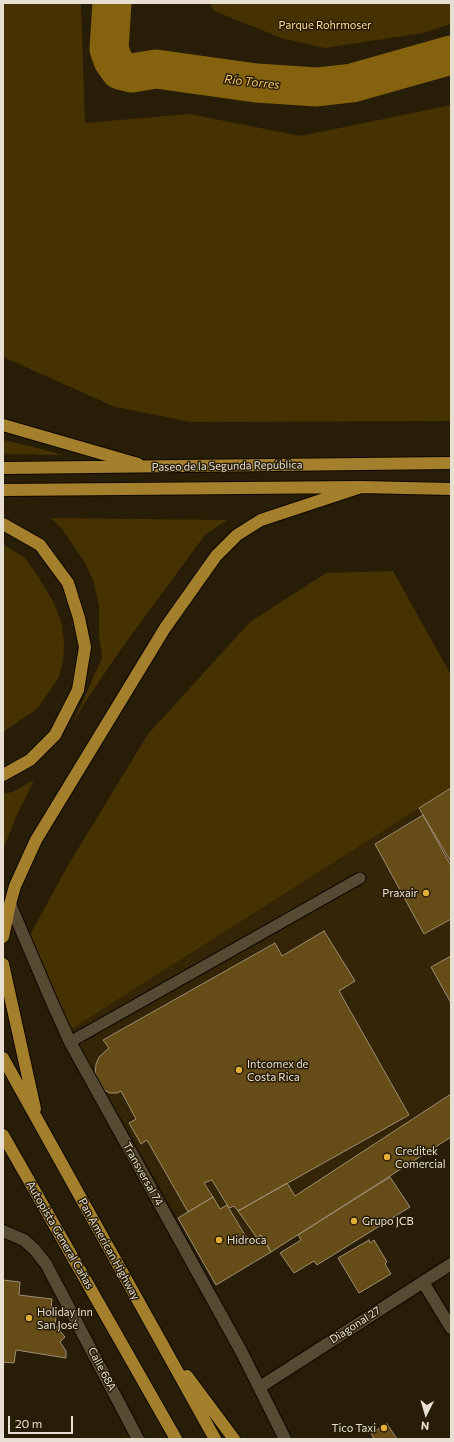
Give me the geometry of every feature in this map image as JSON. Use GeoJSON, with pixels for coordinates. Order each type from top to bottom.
{"type":"FeatureCollection","features":[{"type":"Feature","properties":{"kind":"highway"},"geometry":{"type":"LineString","coordinates":[[3,425],[150,467]]}},
{"type":"Feature","properties":{"kind":"highway","name":"Paseo de la Segunda República"},"geometry":{"type":"LineString","coordinates":[[3,468],[451,463]]}},
{"type":"Feature","properties":{"kind":"highway"},"geometry":{"type":"LineString","coordinates":[[3,938],[15,886],[36,840],[165,628],[216,556],[237,535],[261,520],[361,487]]}},
{"type":"Feature","properties":{"kind":"highway","name":"Paseo de la Segunda República"},"geometry":{"type":"LineString","coordinates":[[3,490],[361,487],[451,489]]}},
{"type":"Feature","properties":{"kind":"highway"},"geometry":{"type":"LineString","coordinates":[[3,524],[40,545],[68,583],[79,618],[85,647],[78,690],[55,735],[30,760],[3,775]]}},
{"type":"Feature","properties":{"kind":"highway"},"geometry":{"type":"LineString","coordinates":[[3,964],[38,1122]]}},
{"type":"Feature","properties":{"kind":"highway","name":"Pan American Highway"},"geometry":{"type":"LineString","coordinates":[[3,1058],[215,1439]]}},
{"type":"Feature","properties":{"kind":"highway","name":"Autopista General Cañas"},"geometry":{"type":"LineString","coordinates":[[3,1136],[176,1439]]}},
{"type":"Feature","properties":{"kind":"highway"},"geometry":{"type":"LineString","coordinates":[[159,1339],[234,1439]]}},
{"type":"Feature","properties":{"kind":"highway"},"geometry":{"type":"LineString","coordinates":[[133,1363],[172,1439]]}},
{"type":"Feature","properties":{"kind":"street","name":"Transversal 74"},"geometry":{"type":"LineString","coordinates":[[10,904],[70,1042],[260,1387],[285,1439]]}},
{"type":"Feature","properties":{"kind":"street","name":"Calle 68A"},"geometry":{"type":"LineString","coordinates":[[3,1231],[24,1240],[35,1250],[46,1264],[138,1439]]}},
{"type":"Feature","properties":{"kind":"street","name":"Diagonal 27"},"geometry":{"type":"LineString","coordinates":[[260,1387],[451,1264]]}},
{"type":"Feature","properties":{"kind":"street"},"geometry":{"type":"LineString","coordinates":[[423,1282],[451,1328]]}},
{"type":"Feature","properties":{"kind":"lane"},"geometry":{"type":"LineString","coordinates":[[70,1042],[360,878]]}},
{"type":"Feature","properties":{"kind":"shaded area"},"geometry":{"type":"Polygon","coordinates":[[[451,788],[451,1135],[216,1285],[70,1030],[451,788]]]}},
{"type":"Feature","properties":{"kind":"green space"},"geometry":{"type":"Polygon","coordinates":[[[3,3],[81,3],[85,123],[189,114],[301,136],[451,105],[451,421],[191,422],[115,407],[3,357],[3,3]]]}},
{"type":"Feature","properties":{"kind":"green space","name":"Parque Rohrmoser"},"geometry":{"type":"Polygon","coordinates":[[[209,3],[451,3],[451,24],[423,33],[325,48],[284,39],[214,11],[209,3]]]}},
{"type":"Feature","properties":{"kind":"green space"},"geometry":{"type":"Polygon","coordinates":[[[3,440],[37,448],[63,455],[3,454],[3,440]]]}},
{"type":"Feature","properties":{"kind":"green space"},"geometry":{"type":"Polygon","coordinates":[[[51,518],[227,520],[205,535],[121,649],[82,707],[71,727],[102,658],[99,634],[99,606],[93,580],[84,561],[62,529],[51,518]]]}},
{"type":"Feature","properties":{"kind":"green space"},"geometry":{"type":"Polygon","coordinates":[[[3,544],[25,558],[36,573],[54,603],[62,624],[64,642],[63,661],[59,677],[38,708],[3,732],[3,544]]]}},
{"type":"Feature","properties":{"kind":"green space"},"geometry":{"type":"Polygon","coordinates":[[[393,571],[451,675],[451,788],[70,1030],[29,937],[67,867],[148,734],[250,622],[326,573],[393,571]]]}},
{"type":"Feature","properties":{"kind":"green space"},"geometry":{"type":"Polygon","coordinates":[[[34,780],[16,817],[3,850],[3,794],[12,792],[34,780]]]}},
{"type":"Feature","properties":{"kind":"building"},"geometry":{"type":"Polygon","coordinates":[[[451,788],[451,862],[419,808],[451,788]]]}},
{"type":"Feature","properties":{"kind":"building","name":"Praxair"},"geometry":{"type":"Polygon","coordinates":[[[423,815],[451,866],[451,919],[424,934],[375,844],[423,815]]]}},
{"type":"Feature","properties":{"kind":"building","name":"Intcomex de Costa Rica"},"geometry":{"type":"Polygon","coordinates":[[[324,931],[355,981],[339,991],[409,1115],[238,1211],[234,1206],[229,1208],[212,1180],[204,1183],[213,1197],[188,1212],[147,1140],[141,1144],[129,1123],[136,1119],[121,1091],[117,1093],[110,1093],[104,1090],[98,1082],[95,1075],[96,1064],[99,1057],[109,1048],[103,1040],[275,943],[282,956],[324,931]]]}},
{"type":"Feature","properties":{"kind":"building"},"geometry":{"type":"Polygon","coordinates":[[[451,956],[451,1003],[431,967],[451,956]]]}},
{"type":"Feature","properties":{"kind":"building","name":"Creditek Comercial"},"geometry":{"type":"Polygon","coordinates":[[[451,1094],[451,1137],[271,1252],[261,1235],[257,1238],[238,1211],[287,1183],[295,1196],[451,1094]]]}},
{"type":"Feature","properties":{"kind":"building","name":"Grupo JCB"},"geometry":{"type":"Polygon","coordinates":[[[390,1177],[410,1207],[317,1265],[314,1261],[294,1273],[280,1253],[301,1240],[298,1235],[390,1177]]]}},
{"type":"Feature","properties":{"kind":"building","name":"Hidroca"},"geometry":{"type":"Polygon","coordinates":[[[213,1197],[220,1209],[227,1205],[249,1242],[261,1235],[271,1252],[216,1285],[178,1218],[213,1197]]]}},
{"type":"Feature","properties":{"kind":"building"},"geometry":{"type":"Polygon","coordinates":[[[369,1240],[370,1243],[374,1240],[387,1262],[385,1264],[391,1274],[359,1293],[338,1258],[369,1240]]]}},
{"type":"Feature","properties":{"kind":"building","name":"Holiday Inn San José"},"geometry":{"type":"Polygon","coordinates":[[[3,1280],[20,1282],[19,1295],[52,1299],[51,1310],[57,1310],[55,1325],[65,1337],[60,1342],[66,1351],[66,1358],[16,1350],[14,1363],[3,1362],[3,1280]]]}},
{"type":"Feature","properties":{"kind":"building","name":"Tico Taxi"},"geometry":{"type":"Polygon","coordinates":[[[387,1424],[397,1439],[374,1439],[371,1433],[387,1424]]]}},
{"type":"Feature","properties":{"kind":"waterway","name":"Río Torres"},"geometry":{"type":"LineString","coordinates":[[112,3],[109,49],[113,60],[120,70],[132,73],[156,69],[256,83],[317,87],[352,83],[451,55]]}},
{"type":"Feature","properties":{"kind":"place","name":"Praxair"},"geometry":{"type":"Point","coordinates":[426,893]}},
{"type":"Feature","properties":{"kind":"place","name":"Intcomex de Costa Rica"},"geometry":{"type":"Point","coordinates":[239,1070]}},
{"type":"Feature","properties":{"kind":"place","name":"Creditek Comercial"},"geometry":{"type":"Point","coordinates":[387,1157]}},
{"type":"Feature","properties":{"kind":"place","name":"Grupo JCB"},"geometry":{"type":"Point","coordinates":[354,1221]}},
{"type":"Feature","properties":{"kind":"place","name":"Hidroca"},"geometry":{"type":"Point","coordinates":[219,1240]}},
{"type":"Feature","properties":{"kind":"place","name":"Holiday Inn San José"},"geometry":{"type":"Point","coordinates":[29,1318]}},
{"type":"Feature","properties":{"kind":"place","name":"Tico Taxi"},"geometry":{"type":"Point","coordinates":[384,1428]}}]}
